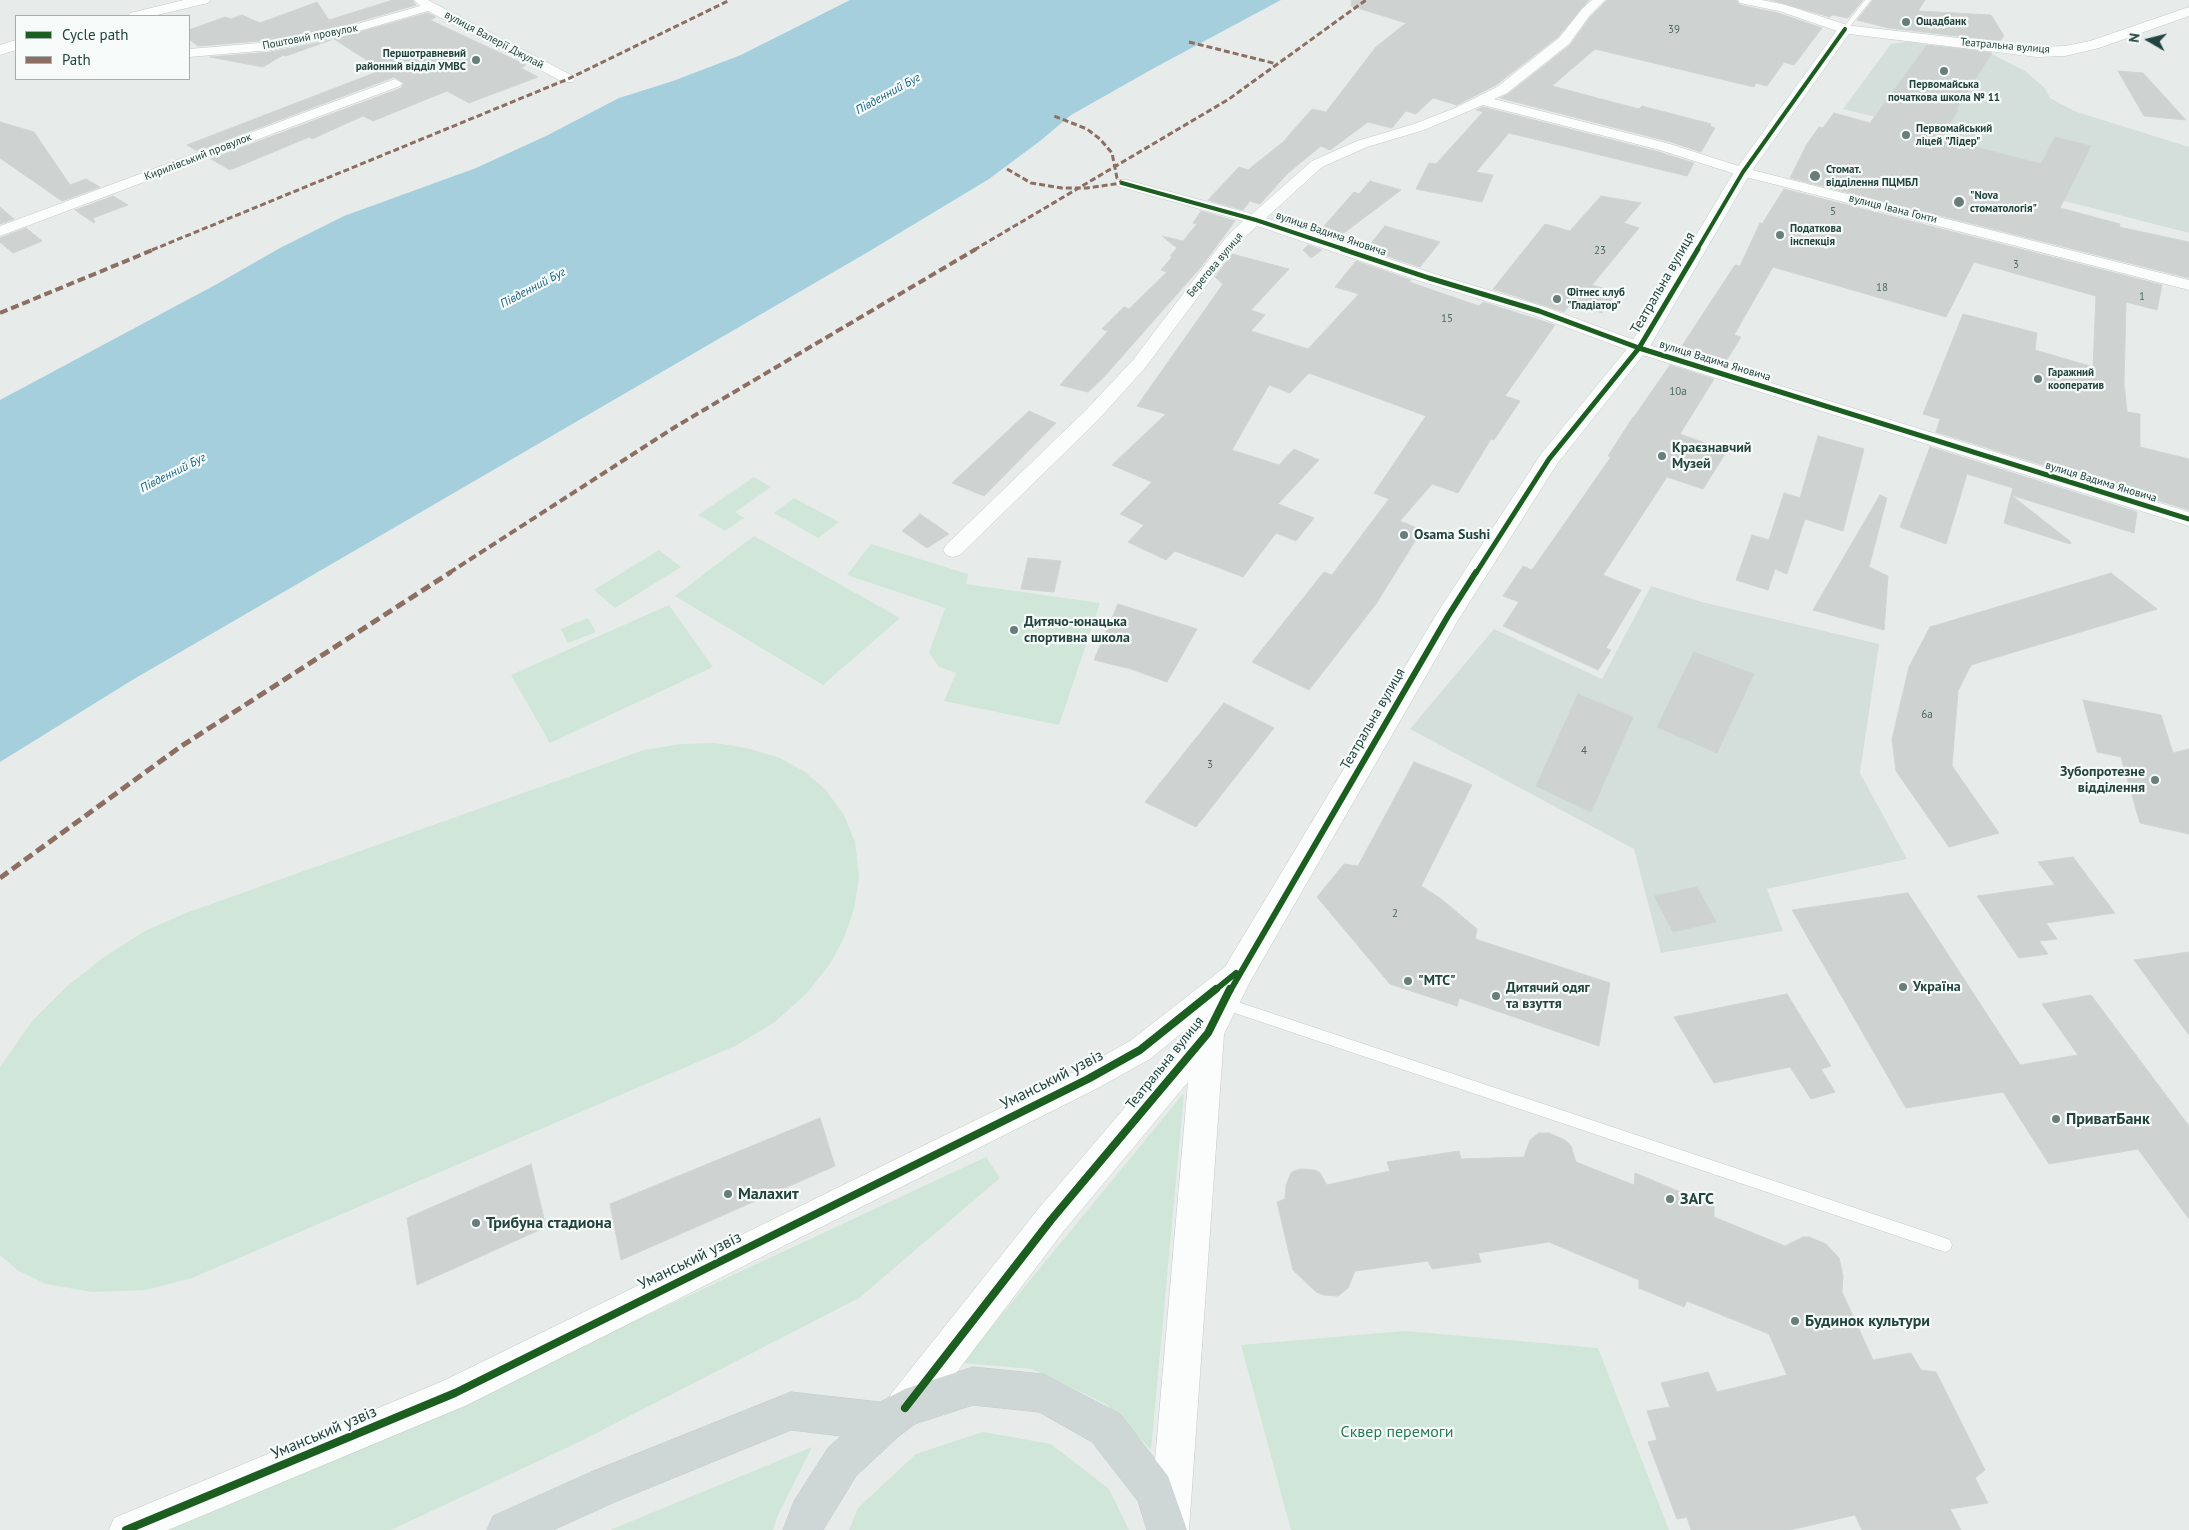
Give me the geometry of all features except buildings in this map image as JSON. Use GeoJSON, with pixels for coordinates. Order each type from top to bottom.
{"type":"FeatureCollection","features":[{"type":"Feature","properties":{"kind":"main road"},"geometry":{"type":"LineString","coordinates":[[803,1530],[808,1515],[842,1462],[895,1415],[973,1386],[1043,1393],[1106,1428],[1154,1490],[1168,1530]]}},
{"type":"Feature","properties":{"kind":"main road"},"geometry":{"type":"LineString","coordinates":[[507,1530],[605,1486],[791,1411],[895,1415]]}},
{"type":"Feature","properties":{"kind":"street"},"geometry":{"type":"LineString","coordinates":[[139,15],[203,0]]}},
{"type":"Feature","properties":{"kind":"street","name":"Берегова вулиця"},"geometry":{"type":"LineString","coordinates":[[953,550],[1092,415],[1140,364],[1174,315],[1233,240],[1317,164],[1362,144],[1420,127],[1502,90],[1564,41],[1586,12],[1599,0]]}},
{"type":"Feature","properties":{"kind":"street","name":"Театральна вулиця"},"geometry":{"type":"LineString","coordinates":[[1744,0],[1782,8],[1846,29],[2037,52],[2065,51],[2094,45],[2189,10]]}},
{"type":"Feature","properties":{"kind":"street","name":"Поштовий провулок"},"geometry":{"type":"LineString","coordinates":[[190,53],[272,46],[345,31],[424,3]]}},
{"type":"Feature","properties":{"kind":"street","name":"вулиця Валерії Джулай"},"geometry":{"type":"LineString","coordinates":[[424,3],[568,80]]}},
{"type":"Feature","properties":{"kind":"street","name":"Театральна вулиця"},"geometry":{"type":"LineString","coordinates":[[895,1415],[1216,1018],[1240,970],[1453,608],[1549,459],[1639,348],[1743,172],[1846,29]]}},
{"type":"Feature","properties":{"kind":"street"},"geometry":{"type":"LineString","coordinates":[[0,50],[15,46]]}},
{"type":"Feature","properties":{"kind":"street","name":"Кирилівський провулок"},"geometry":{"type":"LineString","coordinates":[[0,231],[396,83]]}},
{"type":"Feature","properties":{"kind":"street","name":"вулиця Івана Гонти"},"geometry":{"type":"LineString","coordinates":[[1481,100],[1666,147],[1743,172],[2189,285]]}},
{"type":"Feature","properties":{"kind":"street","name":"вулиця Вадима Яновича"},"geometry":{"type":"LineString","coordinates":[[1122,183],[1256,220],[1429,278],[1539,311],[1639,348],[2189,519]]}},
{"type":"Feature","properties":{"kind":"street","name":"Уманський узвіз"},"geometry":{"type":"LineString","coordinates":[[126,1530],[455,1393],[1079,1083],[1140,1050],[1240,970]]}},
{"type":"Feature","properties":{"kind":"street","name":"Театральна вулиця"},"geometry":{"type":"LineString","coordinates":[[1168,1530],[1216,1018]]}},
{"type":"Feature","properties":{"kind":"lane"},"geometry":{"type":"LineString","coordinates":[[1846,29],[1868,0]]}},
{"type":"Feature","properties":{"kind":"lane"},"geometry":{"type":"LineString","coordinates":[[1216,1018],[1945,1245]]}},
{"type":"Feature","properties":{"kind":"shaded area"},"geometry":{"type":"Polygon","coordinates":[[[1911,41],[1927,45],[1984,50],[2025,71],[2045,88],[2050,98],[2074,111],[2189,147],[2189,233],[1971,177],[1884,119],[1843,109],[1891,44],[1911,41]]]}},
{"type":"Feature","properties":{"kind":"shaded area"},"geometry":{"type":"Polygon","coordinates":[[[1651,586],[1702,602],[1879,644],[1860,773],[1907,859],[1767,889],[1783,931],[1661,953],[1634,849],[1410,729],[1494,629],[1602,679],[1651,586]]]}},
{"type":"Feature","properties":{"kind":"green space"},"geometry":{"type":"Polygon","coordinates":[[[754,477],[771,487],[735,512],[744,518],[725,531],[698,515],[754,477]]]}},
{"type":"Feature","properties":{"kind":"green space"},"geometry":{"type":"Polygon","coordinates":[[[794,498],[839,522],[818,538],[774,513],[794,498]]]}},
{"type":"Feature","properties":{"kind":"green space"},"geometry":{"type":"Polygon","coordinates":[[[754,536],[900,618],[823,685],[675,596],[754,536]]]}},
{"type":"Feature","properties":{"kind":"green space","name":"Дитячо-юнацька спортивна школа"},"geometry":{"type":"Polygon","coordinates":[[[871,544],[968,574],[966,584],[1100,603],[1059,725],[944,701],[956,673],[939,667],[929,653],[945,608],[847,575],[871,544]]]}},
{"type":"Feature","properties":{"kind":"green space"},"geometry":{"type":"Polygon","coordinates":[[[659,550],[681,567],[615,608],[594,590],[659,550]]]}},
{"type":"Feature","properties":{"kind":"green space"},"geometry":{"type":"Polygon","coordinates":[[[669,605],[713,667],[550,743],[511,675],[669,605]]]}},
{"type":"Feature","properties":{"kind":"green space"},"geometry":{"type":"Polygon","coordinates":[[[588,618],[596,632],[568,643],[561,629],[588,618]]]}},
{"type":"Feature","properties":{"kind":"green space"},"geometry":{"type":"Polygon","coordinates":[[[715,743],[747,748],[780,758],[805,772],[825,789],[844,815],[855,842],[859,877],[854,909],[844,938],[830,964],[807,993],[775,1022],[735,1046],[192,1278],[145,1290],[92,1292],[46,1284],[17,1270],[0,1255],[0,1067],[33,1020],[66,987],[104,957],[145,931],[186,913],[644,750],[681,744],[715,743]]]}},
{"type":"Feature","properties":{"kind":"green space"},"geometry":{"type":"Polygon","coordinates":[[[1184,1093],[1151,1450],[1106,1404],[1032,1369],[962,1363],[1184,1093]]]}},
{"type":"Feature","properties":{"kind":"green space"},"geometry":{"type":"Polygon","coordinates":[[[986,1157],[1000,1178],[859,1298],[579,1442],[391,1530],[169,1530],[343,1457],[986,1157]]]}},
{"type":"Feature","properties":{"kind":"green space","name":"Сквер перемоги"},"geometry":{"type":"Polygon","coordinates":[[[1405,1331],[1598,1348],[1669,1530],[1291,1530],[1241,1345],[1405,1331]]]}},
{"type":"Feature","properties":{"kind":"green space"},"geometry":{"type":"Polygon","coordinates":[[[983,1432],[1051,1444],[1109,1489],[1129,1530],[849,1530],[858,1508],[916,1454],[983,1432]]]}},
{"type":"Feature","properties":{"kind":"green space"},"geometry":{"type":"Polygon","coordinates":[[[812,1447],[777,1517],[773,1530],[610,1530],[812,1447]]]}},
{"type":"Feature","properties":{"kind":"water","name":"Південний Буг"},"geometry":{"type":"Polygon","coordinates":[[[850,0],[1281,0],[1071,115],[989,179],[868,252],[134,679],[0,762],[0,400],[217,284],[280,248],[344,216],[476,168],[546,136],[619,98],[673,81],[741,55],[850,0]]]}},
{"type":"Feature","properties":{"kind":"marked path"},"geometry":{"type":"LineString","coordinates":[[0,313],[568,79],[730,0]]}},
{"type":"Feature","properties":{"kind":"marked path"},"geometry":{"type":"LineString","coordinates":[[0,878],[180,747],[675,427],[1229,99],[1366,0]]}},
{"type":"Feature","properties":{"kind":"marked path"},"geometry":{"type":"LineString","coordinates":[[1189,42],[1277,64]]}},
{"type":"Feature","properties":{"kind":"marked path"},"geometry":{"type":"LineString","coordinates":[[1007,169],[1031,183],[1062,188],[1087,188],[1122,183],[1117,178],[1112,153],[1100,139],[1087,129],[1054,116]]}},
{"type":"Feature","properties":{"kind":"cycle path"},"geometry":{"type":"LineString","coordinates":[[905,1408],[1051,1220],[1208,1033],[1240,970],[1448,616],[1549,459],[1639,348],[1743,172],[1845,29]]}},
{"type":"Feature","properties":{"kind":"cycle path"},"geometry":{"type":"LineString","coordinates":[[1122,183],[1256,220],[1429,278],[1539,311],[1639,348],[2189,519]]}},
{"type":"Feature","properties":{"kind":"cycle path"},"geometry":{"type":"LineString","coordinates":[[126,1530],[455,1393],[1088,1079],[1140,1050],[1236,973]]}},
{"type":"Feature","properties":{"kind":"place","name":"Ощадбанк"},"geometry":{"type":"Point","coordinates":[1906,22]}},
{"type":"Feature","properties":{"kind":"place","name":"Першотравневий районний відділ УМВС"},"geometry":{"type":"Point","coordinates":[476,60]}},
{"type":"Feature","properties":{"kind":"place","name":"Первомайська початкова школа № 11"},"geometry":{"type":"Point","coordinates":[1944,71]}},
{"type":"Feature","properties":{"kind":"place","name":"Первомайський ліцей \"Лідер\""},"geometry":{"type":"Point","coordinates":[1906,135]}},
{"type":"Feature","properties":{"kind":"place","name":"Стомат. відділення ПЦМБЛ"},"geometry":{"type":"Point","coordinates":[1815,176]}},
{"type":"Feature","properties":{"kind":"place","name":"\"Nova стоматологія\""},"geometry":{"type":"Point","coordinates":[1959,202]}},
{"type":"Feature","properties":{"kind":"place","name":"Податкова інспекція"},"geometry":{"type":"Point","coordinates":[1780,235]}},
{"type":"Feature","properties":{"kind":"place","name":"Фітнес клуб \"Гладіатор\""},"geometry":{"type":"Point","coordinates":[1557,299]}},
{"type":"Feature","properties":{"kind":"place","name":"Гаражний кооператив"},"geometry":{"type":"Point","coordinates":[2038,379]}},
{"type":"Feature","properties":{"kind":"place","name":"Краєзнавчий Музей"},"geometry":{"type":"Point","coordinates":[1662,456]}},
{"type":"Feature","properties":{"kind":"place","name":"Osama Sushi"},"geometry":{"type":"Point","coordinates":[1404,535]}},
{"type":"Feature","properties":{"kind":"place","name":"Дитячо-юнацька спортивна школа"},"geometry":{"type":"Point","coordinates":[1014,630]}},
{"type":"Feature","properties":{"kind":"place","name":"Зубопротезне відділення"},"geometry":{"type":"Point","coordinates":[2155,780]}},
{"type":"Feature","properties":{"kind":"place","name":"\"МТС\""},"geometry":{"type":"Point","coordinates":[1408,981]}},
{"type":"Feature","properties":{"kind":"place","name":"Україна"},"geometry":{"type":"Point","coordinates":[1903,987]}},
{"type":"Feature","properties":{"kind":"place","name":"Дитячий одяг та взуття"},"geometry":{"type":"Point","coordinates":[1496,996]}},
{"type":"Feature","properties":{"kind":"place","name":"ПриватБанк"},"geometry":{"type":"Point","coordinates":[2056,1119]}},
{"type":"Feature","properties":{"kind":"place","name":"Малахит"},"geometry":{"type":"Point","coordinates":[728,1194]}},
{"type":"Feature","properties":{"kind":"place","name":"ЗАГС"},"geometry":{"type":"Point","coordinates":[1670,1199]}},
{"type":"Feature","properties":{"kind":"place","name":"Трибуна стадиона"},"geometry":{"type":"Point","coordinates":[476,1223]}},
{"type":"Feature","properties":{"kind":"place","name":"Будинок культури"},"geometry":{"type":"Point","coordinates":[1795,1321]}}]}
